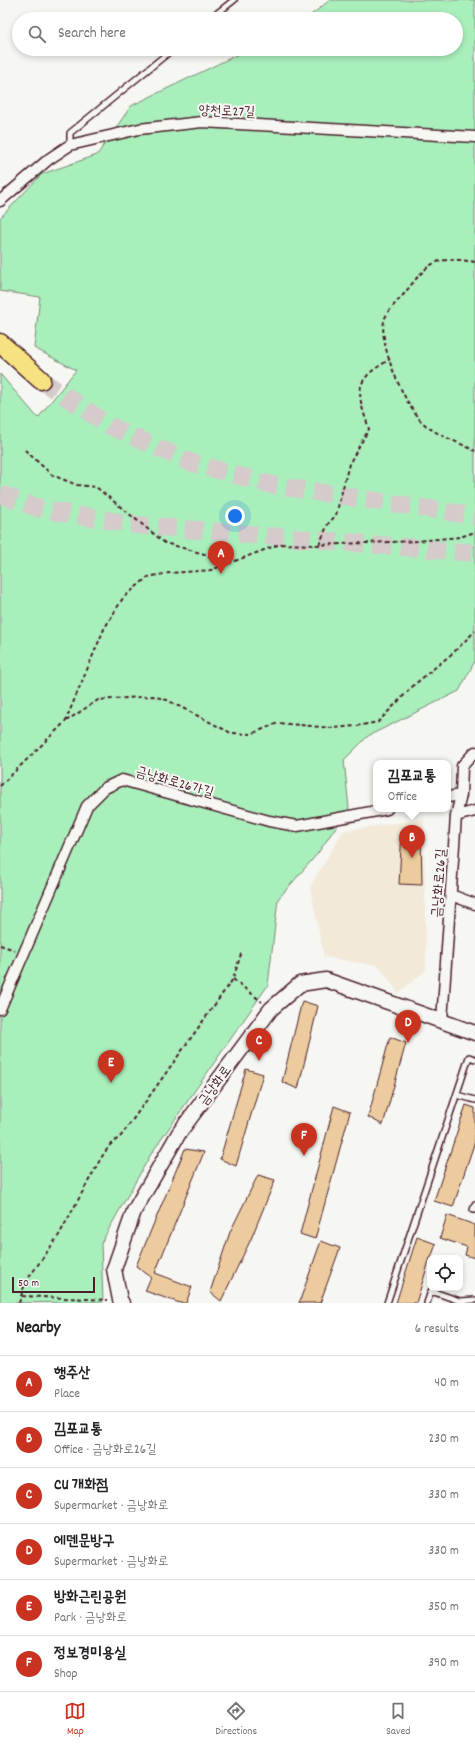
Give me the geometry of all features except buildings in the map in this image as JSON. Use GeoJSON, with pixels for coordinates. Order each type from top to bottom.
{"type":"FeatureCollection","features":[{"type":"Feature","properties":{"kind":"highway"},"geometry":{"type":"LineString","coordinates":[[0,343],[41,380]]}},
{"type":"Feature","properties":{"kind":"street","name":"양천로27길"},"geometry":{"type":"LineString","coordinates":[[0,201],[48,159],[70,145],[139,129],[202,122],[475,137]]}},
{"type":"Feature","properties":{"kind":"street","name":"금낭화로26길"},"geometry":{"type":"LineString","coordinates":[[442,1021],[456,816],[461,795],[462,766],[475,752]]}},
{"type":"Feature","properties":{"kind":"street","name":"금낭화로26가길"},"geometry":{"type":"LineString","coordinates":[[0,1009],[87,806],[105,788],[122,780],[256,817],[297,826],[373,812]]}},
{"type":"Feature","properties":{"kind":"street"},"geometry":{"type":"LineString","coordinates":[[451,797],[461,795]]}},
{"type":"Feature","properties":{"kind":"street"},"geometry":{"type":"LineString","coordinates":[[456,816],[475,811]]}},
{"type":"Feature","properties":{"kind":"street"},"geometry":{"type":"LineString","coordinates":[[451,895],[475,904]]}},
{"type":"Feature","properties":{"kind":"street","name":"금낭화로"},"geometry":{"type":"LineString","coordinates":[[121,1302],[114,1269],[134,1211],[179,1134],[271,1009],[300,984],[326,980],[475,1033]]}},
{"type":"Feature","properties":{"kind":"lane"},"geometry":{"type":"LineString","coordinates":[[219,12],[234,0]]}},
{"type":"Feature","properties":{"kind":"lane"},"geometry":{"type":"LineString","coordinates":[[70,145],[70,133],[164,56]]}},
{"type":"Feature","properties":{"kind":"lane"},"geometry":{"type":"LineString","coordinates":[[387,1303],[469,1057],[475,1059]]}},
{"type":"Feature","properties":{"kind":"lane"},"geometry":{"type":"LineString","coordinates":[[456,1094],[475,1100]]}},
{"type":"Feature","properties":{"kind":"lane"},"geometry":{"type":"LineString","coordinates":[[475,1204],[473,1210],[475,1210]]}},
{"type":"Feature","properties":{"kind":"lane"},"geometry":{"type":"LineString","coordinates":[[427,1303],[431,1292],[460,1300],[475,1300]]}},
{"type":"Feature","properties":{"kind":"path"},"geometry":{"type":"LineString","coordinates":[[475,262],[456,259],[436,261],[421,272],[385,318],[384,338],[396,381],[409,405],[420,421],[447,439],[475,451]]}},
{"type":"Feature","properties":{"kind":"path"},"geometry":{"type":"LineString","coordinates":[[319,545],[328,524],[336,515],[349,464],[369,428],[359,396],[361,384],[367,376],[390,359]]}},
{"type":"Feature","properties":{"kind":"path"},"geometry":{"type":"LineString","coordinates":[[25,450],[52,475],[77,485],[96,487],[165,543],[208,555],[218,567]]}},
{"type":"Feature","properties":{"kind":"path"},"geometry":{"type":"LineString","coordinates":[[65,722],[104,630],[123,598],[148,577],[169,573],[211,570],[280,544],[319,545],[417,541],[460,536],[475,532]]}},
{"type":"Feature","properties":{"kind":"path"},"geometry":{"type":"LineString","coordinates":[[0,786],[65,722],[98,700],[153,696],[167,700],[231,733],[251,734],[278,723],[332,728],[357,726],[378,722],[415,684],[454,652],[475,630]]}},
{"type":"Feature","properties":{"kind":"path"},"geometry":{"type":"LineString","coordinates":[[0,945],[24,953]]}},
{"type":"Feature","properties":{"kind":"path"},"geometry":{"type":"LineString","coordinates":[[19,1303],[25,1283],[59,1235],[101,1158],[110,1145],[121,1136],[233,979],[242,951]]}},
{"type":"Feature","properties":{"kind":"path"},"geometry":{"type":"LineString","coordinates":[[233,979],[271,1009]]}},
{"type":"Feature","properties":{"kind":"path"},"geometry":{"type":"LineString","coordinates":[[22,1296],[121,1302]]}},
{"type":"Feature","properties":{"kind":"shaded area"},"geometry":{"type":"Polygon","coordinates":[[[424,819],[426,970],[398,993],[379,966],[324,957],[310,887],[343,831],[424,819]]]}},
{"type":"Feature","properties":{"kind":"green space"},"geometry":{"type":"Polygon","coordinates":[[[330,0],[475,0],[475,661],[459,691],[368,736],[344,760],[349,808],[318,853],[278,899],[268,985],[151,1154],[101,1243],[103,1302],[0,1303],[0,374],[38,418],[76,370],[34,348],[40,297],[0,291],[0,218],[42,174],[97,155],[131,106],[235,56],[463,56],[463,12],[315,12],[330,0]]]}},
{"type":"Feature","properties":{"kind":"tunnel"},"geometry":{"type":"LineString","coordinates":[[41,380],[110,426],[189,462],[272,485],[475,516]]}},
{"type":"Feature","properties":{"kind":"tunnel"},"geometry":{"type":"LineString","coordinates":[[0,494],[41,509],[137,525],[475,553]]}},
{"type":"Feature","properties":{"kind":"place","name":"행주산"},"geometry":{"type":"Point","coordinates":[221,574]}},
{"type":"Feature","properties":{"kind":"place","name":"김포교통"},"geometry":{"type":"Point","coordinates":[412,858]}},
{"type":"Feature","properties":{"kind":"place","name":"에덴문방구"},"geometry":{"type":"Point","coordinates":[408,1043]}},
{"type":"Feature","properties":{"kind":"place","name":"CU 개화점"},"geometry":{"type":"Point","coordinates":[259,1061]}},
{"type":"Feature","properties":{"kind":"place","name":"방화근린공원"},"geometry":{"type":"Point","coordinates":[111,1083]}},
{"type":"Feature","properties":{"kind":"place","name":"정보경미용실"},"geometry":{"type":"Point","coordinates":[304,1156]}}]}
